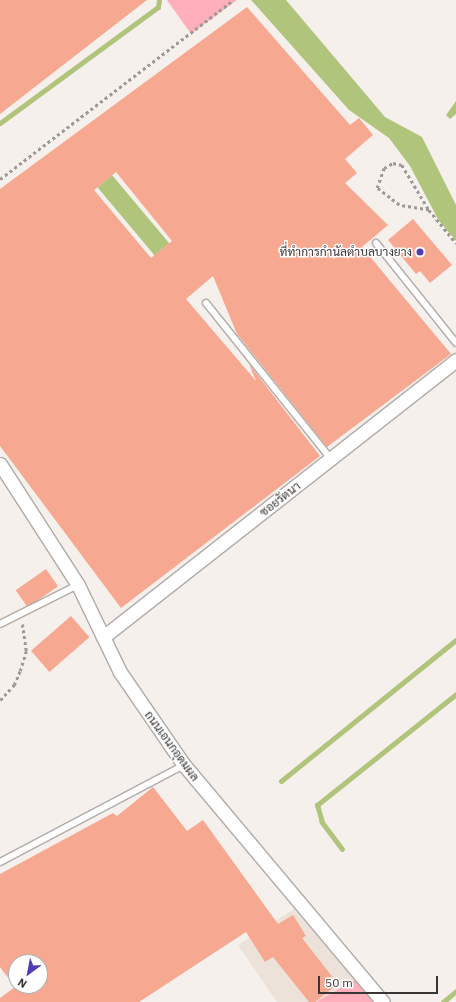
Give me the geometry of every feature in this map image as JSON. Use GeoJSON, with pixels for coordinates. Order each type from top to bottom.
{"type":"FeatureCollection","features":[{"type":"Feature","properties":{"kind":"street","name":"ซอยรัตนา"},"geometry":{"type":"LineString","coordinates":[[103,637],[456,360]]}},
{"type":"Feature","properties":{"kind":"street","name":"ถนนเอนกอุดมผล"},"geometry":{"type":"LineString","coordinates":[[0,464],[78,586],[120,672],[184,765],[383,1002]]}},
{"type":"Feature","properties":{"kind":"lane"},"geometry":{"type":"LineString","coordinates":[[376,243],[456,343]]}},
{"type":"Feature","properties":{"kind":"lane"},"geometry":{"type":"LineString","coordinates":[[206,304],[331,459]]}},
{"type":"Feature","properties":{"kind":"lane"},"geometry":{"type":"LineString","coordinates":[[0,624],[20,616],[78,586]]}},
{"type":"Feature","properties":{"kind":"lane"},"geometry":{"type":"LineString","coordinates":[[0,862],[184,765]]}},
{"type":"Feature","properties":{"kind":"path"},"geometry":{"type":"LineString","coordinates":[[0,179],[233,0]]}},
{"type":"Feature","properties":{"kind":"path"},"geometry":{"type":"LineString","coordinates":[[428,210],[399,205],[377,188],[384,168],[393,163],[402,165],[428,210],[456,243]]}},
{"type":"Feature","properties":{"kind":"path"},"geometry":{"type":"LineString","coordinates":[[0,700],[14,685],[26,651],[20,616]]}},
{"type":"Feature","properties":{"kind":"shaded area"},"geometry":{"type":"Polygon","coordinates":[[[167,0],[237,0],[191,34],[167,0]]]}},
{"type":"Feature","properties":{"kind":"shaded area"},"geometry":{"type":"Polygon","coordinates":[[[251,0],[286,0],[385,117],[422,137],[456,205],[456,241],[439,221],[410,166],[389,138],[349,110],[251,0]]]}},
{"type":"Feature","properties":{"kind":"shaded area"},"geometry":{"type":"Polygon","coordinates":[[[456,101],[456,114],[450,119],[446,115],[456,101]]]}},
{"type":"Feature","properties":{"kind":"shaded area"},"geometry":{"type":"Polygon","coordinates":[[[112,175],[169,243],[155,255],[97,187],[112,175]]]}},
{"type":"Feature","properties":{"kind":"shaded area"},"geometry":{"type":"Polygon","coordinates":[[[294,909],[356,979],[316,1002],[277,1002],[238,945],[294,909]]]}},
{"type":"Feature","properties":{"kind":"shaded area"},"geometry":{"type":"Polygon","coordinates":[[[356,979],[374,1002],[316,1002],[356,979]]]}},
{"type":"Feature","properties":{"kind":"building"},"geometry":{"type":"Polygon","coordinates":[[[0,0],[147,0],[0,114],[0,0]]]}},
{"type":"Feature","properties":{"kind":"building"},"geometry":{"type":"Polygon","coordinates":[[[247,7],[350,125],[359,118],[373,135],[345,159],[357,173],[345,183],[388,225],[362,247],[451,354],[327,447],[237,334],[213,276],[186,299],[256,381],[249,364],[320,456],[121,608],[0,446],[0,189],[247,7]],[[116,172],[94,190],[151,258],[172,241],[116,172]]]}},
{"type":"Feature","properties":{"kind":"building","name":"ที่ทำการกำนัลตำบลบางยาง"},"geometry":{"type":"Polygon","coordinates":[[[413,219],[452,265],[430,283],[420,271],[416,274],[388,240],[413,219]]]}},
{"type":"Feature","properties":{"kind":"building"},"geometry":{"type":"Polygon","coordinates":[[[46,569],[58,586],[28,607],[16,590],[46,569]]]}},
{"type":"Feature","properties":{"kind":"building"},"geometry":{"type":"Polygon","coordinates":[[[71,616],[89,637],[49,672],[31,651],[71,616]]]}},
{"type":"Feature","properties":{"kind":"building"},"geometry":{"type":"Polygon","coordinates":[[[153,787],[187,831],[203,820],[278,924],[293,915],[306,936],[302,938],[338,984],[315,1002],[309,1002],[273,957],[265,962],[246,932],[139,1002],[0,1002],[0,998],[8,992],[8,994],[48,994],[48,954],[8,954],[8,978],[0,967],[0,874],[113,813],[117,816],[153,787]]]}},
{"type":"Feature","properties":{"kind":"waterway"},"geometry":{"type":"LineString","coordinates":[[0,123],[158,7],[159,0]]}},
{"type":"Feature","properties":{"kind":"waterway"},"geometry":{"type":"LineString","coordinates":[[281,781],[456,640]]}},
{"type":"Feature","properties":{"kind":"waterway"},"geometry":{"type":"LineString","coordinates":[[342,849],[322,822],[317,805],[456,694]]}},
{"type":"Feature","properties":{"kind":"waterway"},"geometry":{"type":"LineString","coordinates":[[443,1002],[456,991]]}},
{"type":"Feature","properties":{"kind":"place","name":"ที่ทำการกำนัลตำบลบางยาง"},"geometry":{"type":"Point","coordinates":[420,252]}}]}
